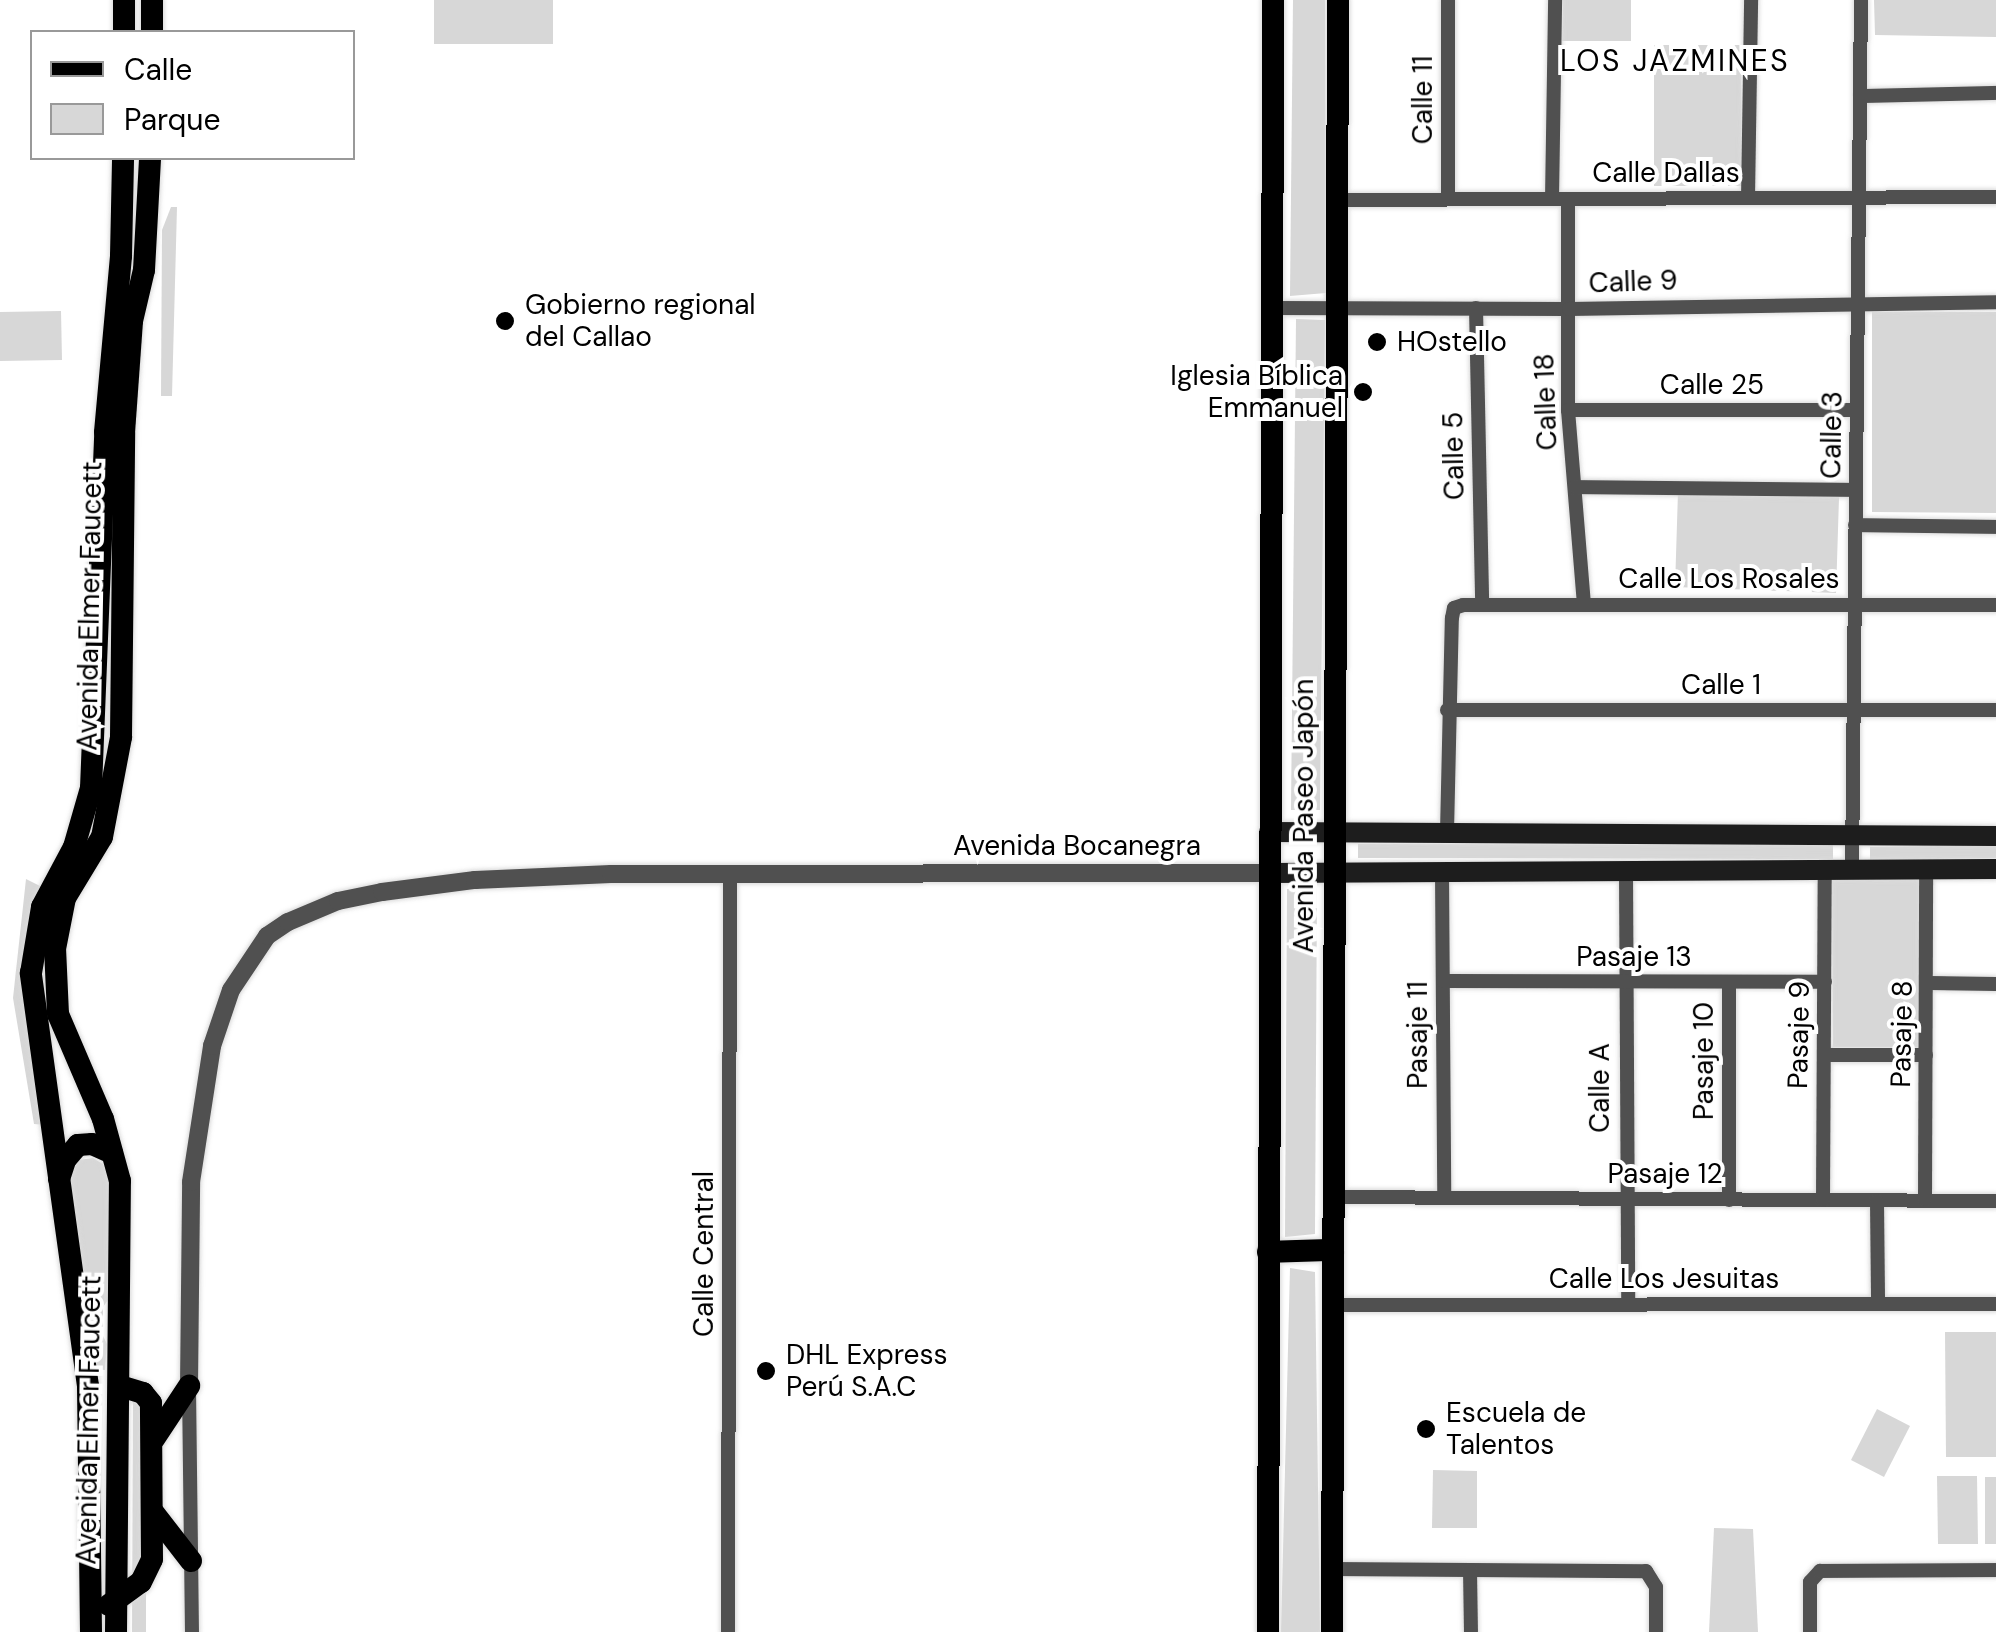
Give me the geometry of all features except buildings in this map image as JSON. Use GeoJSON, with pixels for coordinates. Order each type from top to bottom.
{"type":"FeatureCollection","features":[{"type":"Feature","properties":{"kind":"main road"},"geometry":{"type":"LineString","coordinates":[[124,0],[124,30]]}},
{"type":"Feature","properties":{"kind":"main road"},"geometry":{"type":"LineString","coordinates":[[152,0],[152,30]]}},
{"type":"Feature","properties":{"kind":"main road","name":"Avenida Paseo Japón"},"geometry":{"type":"LineString","coordinates":[[1268,1632],[1272,0]]}},
{"type":"Feature","properties":{"kind":"main road","name":"Avenida Paseo Japón"},"geometry":{"type":"LineString","coordinates":[[1332,1632],[1338,0]]}},
{"type":"Feature","properties":{"kind":"main road","name":"Avenida Elmer Faucett"},"geometry":{"type":"LineString","coordinates":[[91,1621],[88,1386],[31,973],[42,907],[74,847],[90,788],[105,432],[122,256],[122,160]]}},
{"type":"Feature","properties":{"kind":"main road","name":"Avenida Elmer Faucett"},"geometry":{"type":"LineString","coordinates":[[116,1632],[120,1182],[103,1118],[58,1014],[55,931],[64,898],[102,836],[121,737],[124,433],[132,321],[144,270],[150,160]]}},
{"type":"Feature","properties":{"kind":"main road"},"geometry":{"type":"LineString","coordinates":[[1268,832],[1996,836]]}},
{"type":"Feature","properties":{"kind":"main road","name":"Avenida Bocanegra"},"geometry":{"type":"LineString","coordinates":[[1269,872],[1996,869]]}},
{"type":"Feature","properties":{"kind":"main road"},"geometry":{"type":"LineString","coordinates":[[59,1180],[65,1160],[78,1145],[92,1144],[112,1152]]}},
{"type":"Feature","properties":{"kind":"main road"},"geometry":{"type":"LineString","coordinates":[[1268,1252],[1333,1250]]}},
{"type":"Feature","properties":{"kind":"main road"},"geometry":{"type":"LineString","coordinates":[[91,1621],[141,1582],[152,1559],[151,1403],[143,1393],[120,1386]]}},
{"type":"Feature","properties":{"kind":"main road"},"geometry":{"type":"LineString","coordinates":[[154,1439],[189,1386]]}},
{"type":"Feature","properties":{"kind":"main road"},"geometry":{"type":"LineString","coordinates":[[153,1512],[191,1561]]}},
{"type":"Feature","properties":{"kind":"street","name":"Calle 11"},"geometry":{"type":"LineString","coordinates":[[1448,0],[1448,199]]}},
{"type":"Feature","properties":{"kind":"street"},"geometry":{"type":"LineString","coordinates":[[1552,199],[1555,0]]}},
{"type":"Feature","properties":{"kind":"street"},"geometry":{"type":"LineString","coordinates":[[1748,198],[1751,0]]}},
{"type":"Feature","properties":{"kind":"street","name":"Calle 3"},"geometry":{"type":"LineString","coordinates":[[1852,870],[1860,0]]}},
{"type":"Feature","properties":{"kind":"street"},"geometry":{"type":"LineString","coordinates":[[1860,96],[1996,93]]}},
{"type":"Feature","properties":{"kind":"street","name":"Calle Dallas"},"geometry":{"type":"LineString","coordinates":[[1337,200],[1996,197]]}},
{"type":"Feature","properties":{"kind":"street","name":"Calle 18"},"geometry":{"type":"LineString","coordinates":[[1568,199],[1568,410],[1584,604]]}},
{"type":"Feature","properties":{"kind":"street","name":"Calle 9"},"geometry":{"type":"LineString","coordinates":[[1272,308],[1569,309],[1996,302]]}},
{"type":"Feature","properties":{"kind":"street","name":"Calle 5"},"geometry":{"type":"LineString","coordinates":[[1476,308],[1482,602]]}},
{"type":"Feature","properties":{"kind":"street","name":"Calle 25"},"geometry":{"type":"LineString","coordinates":[[1568,410],[1857,410]]}},
{"type":"Feature","properties":{"kind":"street"},"geometry":{"type":"LineString","coordinates":[[1575,487],[1856,490]]}},
{"type":"Feature","properties":{"kind":"street"},"geometry":{"type":"LineString","coordinates":[[1856,525],[1996,527]]}},
{"type":"Feature","properties":{"kind":"street","name":"Calle Los Rosales"},"geometry":{"type":"LineString","coordinates":[[1447,710],[1452,618],[1454,608],[1463,605],[1996,604]]}},
{"type":"Feature","properties":{"kind":"street"},"geometry":{"type":"LineString","coordinates":[[1447,710],[1447,832]]}},
{"type":"Feature","properties":{"kind":"street","name":"Calle 1"},"geometry":{"type":"LineString","coordinates":[[1447,710],[1996,710]]}},
{"type":"Feature","properties":{"kind":"street","name":"Pasaje 9"},"geometry":{"type":"LineString","coordinates":[[1823,1200],[1824,870]]}},
{"type":"Feature","properties":{"kind":"street","name":"Pasaje 8"},"geometry":{"type":"LineString","coordinates":[[1925,1200],[1929,983],[1926,870]]}},
{"type":"Feature","properties":{"kind":"street","name":"Calle A"},"geometry":{"type":"LineString","coordinates":[[1626,871],[1628,1304]]}},
{"type":"Feature","properties":{"kind":"street","name":"Avenida Bocanegra"},"geometry":{"type":"LineString","coordinates":[[189,1386],[191,1182],[219,1021],[230,990],[267,936],[288,922],[338,902],[475,880],[611,874],[1269,872]]}},
{"type":"Feature","properties":{"kind":"street","name":"Pasaje 11"},"geometry":{"type":"LineString","coordinates":[[1442,872],[1444,1198]]}},
{"type":"Feature","properties":{"kind":"street","name":"Calle Central"},"geometry":{"type":"LineString","coordinates":[[728,1632],[730,875]]}},
{"type":"Feature","properties":{"kind":"street","name":"Pasaje 13"},"geometry":{"type":"LineString","coordinates":[[1443,981],[1825,982]]}},
{"type":"Feature","properties":{"kind":"street","name":"Pasaje 10"},"geometry":{"type":"LineString","coordinates":[[1729,982],[1729,1200]]}},
{"type":"Feature","properties":{"kind":"street"},"geometry":{"type":"LineString","coordinates":[[1929,983],[1996,984]]}},
{"type":"Feature","properties":{"kind":"street"},"geometry":{"type":"LineString","coordinates":[[1824,1055],[1926,1056]]}},
{"type":"Feature","properties":{"kind":"street","name":"Pasaje 12"},"geometry":{"type":"LineString","coordinates":[[1333,1198],[1996,1201]]}},
{"type":"Feature","properties":{"kind":"street"},"geometry":{"type":"LineString","coordinates":[[1877,1201],[1878,1304]]}},
{"type":"Feature","properties":{"kind":"street","name":"Calle Los Jesuitas"},"geometry":{"type":"LineString","coordinates":[[1332,1305],[1996,1304]]}},
{"type":"Feature","properties":{"kind":"street"},"geometry":{"type":"LineString","coordinates":[[189,1386],[192,1632]]}},
{"type":"Feature","properties":{"kind":"street"},"geometry":{"type":"LineString","coordinates":[[1331,1570],[1637,1570],[1650,1576],[1656,1587],[1656,1632]]}},
{"type":"Feature","properties":{"kind":"street"},"geometry":{"type":"LineString","coordinates":[[1470,1570],[1471,1632]]}},
{"type":"Feature","properties":{"kind":"street"},"geometry":{"type":"LineString","coordinates":[[1810,1632],[1813,1575],[1820,1571],[1996,1570]]}},
{"type":"Feature","properties":{"kind":"green space"},"geometry":{"type":"Polygon","coordinates":[[[434,0],[553,0],[553,44],[434,44],[434,0]]]}},
{"type":"Feature","properties":{"kind":"green space"},"geometry":{"type":"Polygon","coordinates":[[[1293,0],[1325,0],[1326,293],[1290,296],[1293,0]]]}},
{"type":"Feature","properties":{"kind":"green space"},"geometry":{"type":"Polygon","coordinates":[[[1563,0],[1631,0],[1631,41],[1562,41],[1563,0]]]}},
{"type":"Feature","properties":{"kind":"green space"},"geometry":{"type":"Polygon","coordinates":[[[1874,0],[1996,0],[1996,37],[1875,35],[1874,0]]]}},
{"type":"Feature","properties":{"kind":"green space"},"geometry":{"type":"Polygon","coordinates":[[[1654,45],[1741,45],[1742,186],[1654,186],[1654,45]]]}},
{"type":"Feature","properties":{"kind":"green space"},"geometry":{"type":"Polygon","coordinates":[[[171,207],[177,207],[172,396],[161,396],[162,230],[171,207]]]}},
{"type":"Feature","properties":{"kind":"green space"},"geometry":{"type":"Polygon","coordinates":[[[61,311],[62,360],[0,361],[0,312],[61,311]]]}},
{"type":"Feature","properties":{"kind":"green space"},"geometry":{"type":"Polygon","coordinates":[[[1872,312],[1996,312],[1996,513],[1872,512],[1872,312]]]}},
{"type":"Feature","properties":{"kind":"green space"},"geometry":{"type":"Polygon","coordinates":[[[1296,319],[1325,320],[1320,810],[1291,810],[1296,319]]]}},
{"type":"Feature","properties":{"kind":"green space"},"geometry":{"type":"Polygon","coordinates":[[[1678,492],[1839,497],[1836,593],[1675,587],[1678,492]]]}},
{"type":"Feature","properties":{"kind":"green space"},"geometry":{"type":"Polygon","coordinates":[[[1358,844],[1833,845],[1833,859],[1358,858],[1358,844]]]}},
{"type":"Feature","properties":{"kind":"green space"},"geometry":{"type":"Polygon","coordinates":[[[1996,845],[1996,858],[1870,860],[1870,847],[1996,845]]]}},
{"type":"Feature","properties":{"kind":"green space"},"geometry":{"type":"Polygon","coordinates":[[[1922,878],[1923,1047],[1833,1047],[1832,879],[1922,878]]]}},
{"type":"Feature","properties":{"kind":"green space"},"geometry":{"type":"Polygon","coordinates":[[[26,879],[42,887],[38,944],[46,1125],[34,1124],[13,998],[26,879]]]}},
{"type":"Feature","properties":{"kind":"green space"},"geometry":{"type":"Polygon","coordinates":[[[1317,888],[1315,1234],[1285,1237],[1287,889],[1317,888]]]}},
{"type":"Feature","properties":{"kind":"green space"},"geometry":{"type":"Polygon","coordinates":[[[93,1158],[103,1164],[109,1180],[108,1300],[103,1307],[105,1370],[93,1369],[68,1172],[79,1160],[93,1158]]]}},
{"type":"Feature","properties":{"kind":"green space"},"geometry":{"type":"Polygon","coordinates":[[[1290,1268],[1315,1272],[1320,1632],[1281,1632],[1290,1268]]]}},
{"type":"Feature","properties":{"kind":"green space"},"geometry":{"type":"Polygon","coordinates":[[[1945,1332],[1996,1332],[1996,1457],[1946,1457],[1945,1332]]]}},
{"type":"Feature","properties":{"kind":"green space"},"geometry":{"type":"Polygon","coordinates":[[[133,1399],[146,1407],[146,1632],[132,1632],[133,1399]]]}},
{"type":"Feature","properties":{"kind":"green space"},"geometry":{"type":"Polygon","coordinates":[[[1877,1409],[1910,1426],[1884,1477],[1851,1460],[1877,1409]]]}},
{"type":"Feature","properties":{"kind":"green space"},"geometry":{"type":"Polygon","coordinates":[[[1433,1470],[1477,1471],[1477,1528],[1432,1528],[1433,1470]]]}},
{"type":"Feature","properties":{"kind":"green space"},"geometry":{"type":"Polygon","coordinates":[[[1937,1476],[1977,1476],[1978,1544],[1938,1544],[1937,1476]]]}},
{"type":"Feature","properties":{"kind":"green space"},"geometry":{"type":"Polygon","coordinates":[[[1985,1477],[1996,1477],[1996,1544],[1985,1544],[1985,1477]]]}},
{"type":"Feature","properties":{"kind":"green space"},"geometry":{"type":"Polygon","coordinates":[[[1714,1528],[1753,1529],[1758,1632],[1709,1632],[1714,1528]]]}},
{"type":"Feature","properties":{"kind":"place","name":"Gobierno regional del Callao"},"geometry":{"type":"Point","coordinates":[505,321]}},
{"type":"Feature","properties":{"kind":"place","name":"HOstello"},"geometry":{"type":"Point","coordinates":[1377,342]}},
{"type":"Feature","properties":{"kind":"place","name":"Iglesia Bíblica Emmanuel"},"geometry":{"type":"Point","coordinates":[1363,392]}},
{"type":"Feature","properties":{"kind":"place","name":"DHL Express Perú S.A.C"},"geometry":{"type":"Point","coordinates":[766,1371]}},
{"type":"Feature","properties":{"kind":"place","name":"Escuela de Talentos"},"geometry":{"type":"Point","coordinates":[1426,1429]}},
{"type":"Feature","properties":{"kind":"district","name":"LOS JAZMINES"},"geometry":{"type":"Point","coordinates":[1675,61]}}]}
